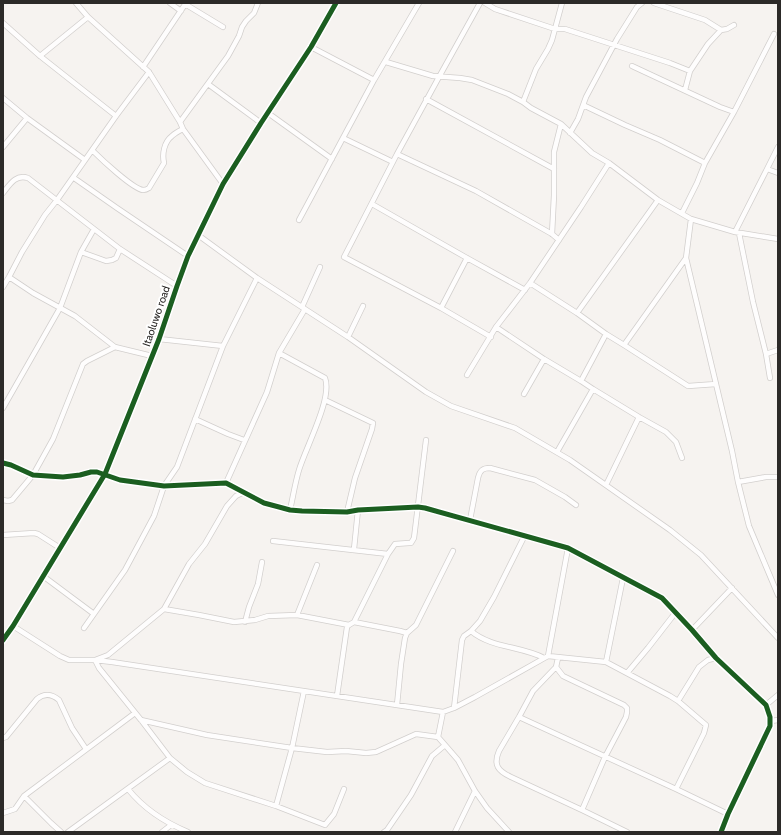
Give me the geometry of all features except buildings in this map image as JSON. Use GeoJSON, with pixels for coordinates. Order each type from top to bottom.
{"type":"FeatureCollection","features":[{"type":"Feature","properties":{"kind":"street"},"geometry":{"type":"LineString","coordinates":[[76,3],[88,17],[149,72],[183,129],[223,184]]}},
{"type":"Feature","properties":{"kind":"street"},"geometry":{"type":"LineString","coordinates":[[170,3],[181,11]]}},
{"type":"Feature","properties":{"kind":"street"},"geometry":{"type":"LineString","coordinates":[[180,122],[228,56],[239,36],[242,27],[254,13],[258,3]]}},
{"type":"Feature","properties":{"kind":"street","name":"Itaoluwo road"},"geometry":{"type":"LineString","coordinates":[[3,640],[105,474],[152,356],[188,256],[223,184],[311,47],[336,3]]}},
{"type":"Feature","properties":{"kind":"street"},"geometry":{"type":"LineString","coordinates":[[299,220],[374,80],[386,62],[419,3]]}},
{"type":"Feature","properties":{"kind":"street"},"geometry":{"type":"LineString","coordinates":[[480,3],[397,154],[344,257],[441,308],[491,337]]}},
{"type":"Feature","properties":{"kind":"street"},"geometry":{"type":"LineString","coordinates":[[485,3],[495,9],[555,29],[565,29],[670,63],[690,71]]}},
{"type":"Feature","properties":{"kind":"street"},"geometry":{"type":"LineString","coordinates":[[523,102],[536,69],[550,45],[562,3]]}},
{"type":"Feature","properties":{"kind":"street"},"geometry":{"type":"LineString","coordinates":[[570,133],[578,119],[586,97],[617,39],[636,7],[642,3]]}},
{"type":"Feature","properties":{"kind":"street"},"geometry":{"type":"LineString","coordinates":[[654,3],[705,20],[721,30]]}},
{"type":"Feature","properties":{"kind":"street"},"geometry":{"type":"LineString","coordinates":[[143,67],[186,4],[222,28]]}},
{"type":"Feature","properties":{"kind":"street"},"geometry":{"type":"LineString","coordinates":[[40,56],[88,17]]}},
{"type":"Feature","properties":{"kind":"street"},"geometry":{"type":"LineString","coordinates":[[3,22],[40,56],[116,116]]}},
{"type":"Feature","properties":{"kind":"street"},"geometry":{"type":"LineString","coordinates":[[686,90],[690,71],[708,44],[721,30],[727,29],[734,25]]}},
{"type":"Feature","properties":{"kind":"street"},"geometry":{"type":"LineString","coordinates":[[682,213],[705,163],[734,112],[774,34]]}},
{"type":"Feature","properties":{"kind":"street"},"geometry":{"type":"LineString","coordinates":[[311,47],[374,80]]}},
{"type":"Feature","properties":{"kind":"street"},"geometry":{"type":"LineString","coordinates":[[386,62],[433,76],[472,80],[508,94],[561,124],[592,153],[609,163],[658,200],[691,219],[737,232],[778,239]]}},
{"type":"Feature","properties":{"kind":"street"},"geometry":{"type":"LineString","coordinates":[[632,66],[734,112]]}},
{"type":"Feature","properties":{"kind":"street"},"geometry":{"type":"LineString","coordinates":[[3,286],[45,215],[74,178],[116,116],[149,72]]}},
{"type":"Feature","properties":{"kind":"street"},"geometry":{"type":"LineString","coordinates":[[208,84],[261,123]]}},
{"type":"Feature","properties":{"kind":"street"},"geometry":{"type":"LineString","coordinates":[[3,98],[27,118],[85,160]]}},
{"type":"Feature","properties":{"kind":"street"},"geometry":{"type":"LineString","coordinates":[[426,100],[554,169]]}},
{"type":"Feature","properties":{"kind":"street"},"geometry":{"type":"LineString","coordinates":[[583,105],[660,140],[705,163]]}},
{"type":"Feature","properties":{"kind":"street"},"geometry":{"type":"LineString","coordinates":[[268,113],[332,159]]}},
{"type":"Feature","properties":{"kind":"street"},"geometry":{"type":"LineString","coordinates":[[3,147],[27,118]]}},
{"type":"Feature","properties":{"kind":"street"},"geometry":{"type":"LineString","coordinates":[[552,234],[554,152],[561,124]]}},
{"type":"Feature","properties":{"kind":"street"},"geometry":{"type":"LineString","coordinates":[[93,151],[120,175],[138,188],[146,190],[149,188],[164,163],[162,155],[166,142],[171,136],[183,129]]}},
{"type":"Feature","properties":{"kind":"street"},"geometry":{"type":"LineString","coordinates":[[343,138],[393,162]]}},
{"type":"Feature","properties":{"kind":"street"},"geometry":{"type":"LineString","coordinates":[[770,378],[766,354],[737,232],[778,147]]}},
{"type":"Feature","properties":{"kind":"street"},"geometry":{"type":"LineString","coordinates":[[397,154],[476,191],[552,234],[559,240]]}},
{"type":"Feature","properties":{"kind":"street"},"geometry":{"type":"LineString","coordinates":[[467,375],[496,328],[530,283],[609,163]]}},
{"type":"Feature","properties":{"kind":"street"},"geometry":{"type":"LineString","coordinates":[[767,170],[778,173]]}},
{"type":"Feature","properties":{"kind":"street"},"geometry":{"type":"LineString","coordinates":[[3,193],[14,179],[22,177],[28,178],[120,249],[177,286]]}},
{"type":"Feature","properties":{"kind":"street"},"geometry":{"type":"LineString","coordinates":[[74,178],[188,256]]}},
{"type":"Feature","properties":{"kind":"street"},"geometry":{"type":"LineString","coordinates":[[577,313],[658,200]]}},
{"type":"Feature","properties":{"kind":"street"},"geometry":{"type":"LineString","coordinates":[[372,204],[525,290]]}},
{"type":"Feature","properties":{"kind":"street"},"geometry":{"type":"LineString","coordinates":[[691,219],[686,258],[749,526],[778,595]]}},
{"type":"Feature","properties":{"kind":"street"},"geometry":{"type":"LineString","coordinates":[[3,408],[60,308],[81,252],[94,229]]}},
{"type":"Feature","properties":{"kind":"street"},"geometry":{"type":"LineString","coordinates":[[198,235],[257,278],[348,337],[426,392],[451,406],[515,428],[570,460],[606,485],[670,530],[701,554],[778,638]]}},
{"type":"Feature","properties":{"kind":"street"},"geometry":{"type":"LineString","coordinates":[[81,252],[109,261],[116,258],[120,249]]}},
{"type":"Feature","properties":{"kind":"street"},"geometry":{"type":"LineString","coordinates":[[441,308],[467,258]]}},
{"type":"Feature","properties":{"kind":"street"},"geometry":{"type":"LineString","coordinates":[[624,344],[686,258]]}},
{"type":"Feature","properties":{"kind":"street"},"geometry":{"type":"LineString","coordinates":[[226,483],[244,440],[267,392],[279,354],[303,308],[320,268]]}},
{"type":"Feature","properties":{"kind":"street"},"geometry":{"type":"LineString","coordinates":[[9,277],[33,293],[75,316],[115,347],[152,356]]}},
{"type":"Feature","properties":{"kind":"street"},"geometry":{"type":"LineString","coordinates":[[84,628],[128,563],[154,516],[164,486],[178,467],[222,346],[257,278]]}},
{"type":"Feature","properties":{"kind":"street"},"geometry":{"type":"LineString","coordinates":[[530,283],[577,313],[606,334],[688,386],[716,384]]}},
{"type":"Feature","properties":{"kind":"street"},"geometry":{"type":"LineString","coordinates":[[348,337],[363,306]]}},
{"type":"Feature","properties":{"kind":"street"},"geometry":{"type":"LineString","coordinates":[[496,328],[593,389],[666,432],[676,442],[682,458]]}},
{"type":"Feature","properties":{"kind":"street"},"geometry":{"type":"LineString","coordinates":[[581,381],[606,334]]}},
{"type":"Feature","properties":{"kind":"street"},"geometry":{"type":"LineString","coordinates":[[158,339],[222,346]]}},
{"type":"Feature","properties":{"kind":"street"},"geometry":{"type":"LineString","coordinates":[[3,500],[12,500],[33,475],[54,439],[83,364],[115,347]]}},
{"type":"Feature","properties":{"kind":"street"},"geometry":{"type":"LineString","coordinates":[[766,354],[778,350]]}},
{"type":"Feature","properties":{"kind":"street"},"geometry":{"type":"LineString","coordinates":[[279,354],[326,378],[327,382],[325,400],[315,431],[299,470],[290,510]]}},
{"type":"Feature","properties":{"kind":"street"},"geometry":{"type":"LineString","coordinates":[[524,394],[544,359]]}},
{"type":"Feature","properties":{"kind":"street"},"geometry":{"type":"LineString","coordinates":[[557,452],[593,389]]}},
{"type":"Feature","properties":{"kind":"street"},"geometry":{"type":"LineString","coordinates":[[325,400],[373,423],[347,512]]}},
{"type":"Feature","properties":{"kind":"street"},"geometry":{"type":"LineString","coordinates":[[606,485],[639,417]]}},
{"type":"Feature","properties":{"kind":"street"},"geometry":{"type":"LineString","coordinates":[[195,419],[244,440]]}},
{"type":"Feature","properties":{"kind":"street"},"geometry":{"type":"LineString","coordinates":[[337,696],[346,630],[349,625],[354,622],[388,554],[395,544],[409,544],[413,540],[426,440]]}},
{"type":"Feature","properties":{"kind":"street"},"geometry":{"type":"LineString","coordinates":[[3,463],[33,475],[63,477],[97,472],[120,480],[164,486],[226,483],[264,503],[290,510],[347,512],[358,510],[418,507],[425,508],[568,548],[662,598],[716,658],[766,705],[771,721],[770,726],[721,832]]}},
{"type":"Feature","properties":{"kind":"street"},"geometry":{"type":"LineString","coordinates":[[470,520],[478,478],[480,472],[484,468],[490,468],[535,480],[576,505]]}},
{"type":"Feature","properties":{"kind":"street"},"geometry":{"type":"LineString","coordinates":[[738,482],[766,477],[778,477]]}},
{"type":"Feature","properties":{"kind":"street"},"geometry":{"type":"LineString","coordinates":[[95,660],[108,655],[164,609],[189,564],[205,544],[227,506],[236,496],[244,492]]}},
{"type":"Feature","properties":{"kind":"street"},"geometry":{"type":"LineString","coordinates":[[354,549],[358,510]]}},
{"type":"Feature","properties":{"kind":"street"},"geometry":{"type":"LineString","coordinates":[[3,535],[34,533],[60,548]]}},
{"type":"Feature","properties":{"kind":"street"},"geometry":{"type":"LineString","coordinates":[[454,708],[462,640],[464,636],[480,621],[494,597],[525,535]]}},
{"type":"Feature","properties":{"kind":"street"},"geometry":{"type":"LineString","coordinates":[[273,541],[388,554]]}},
{"type":"Feature","properties":{"kind":"street"},"geometry":{"type":"LineString","coordinates":[[13,626],[60,656],[69,660],[95,660],[112,662],[443,712],[454,708],[546,657],[568,548]]}},
{"type":"Feature","properties":{"kind":"street"},"geometry":{"type":"LineString","coordinates":[[396,705],[405,638],[407,633],[416,625],[453,551]]}},
{"type":"Feature","properties":{"kind":"street"},"geometry":{"type":"LineString","coordinates":[[245,622],[258,584],[262,562]]}},
{"type":"Feature","properties":{"kind":"street"},"geometry":{"type":"LineString","coordinates":[[296,615],[317,565]]}},
{"type":"Feature","properties":{"kind":"street"},"geometry":{"type":"LineString","coordinates":[[43,576],[94,614]]}},
{"type":"Feature","properties":{"kind":"street"},"geometry":{"type":"LineString","coordinates":[[606,662],[623,578]]}},
{"type":"Feature","properties":{"kind":"street"},"geometry":{"type":"LineString","coordinates":[[692,630],[732,588]]}},
{"type":"Feature","properties":{"kind":"street"},"geometry":{"type":"LineString","coordinates":[[164,609],[234,622],[245,622],[268,616],[296,615],[349,625]]}},
{"type":"Feature","properties":{"kind":"street"},"geometry":{"type":"LineString","coordinates":[[627,672],[676,612]]}},
{"type":"Feature","properties":{"kind":"street"},"geometry":{"type":"LineString","coordinates":[[354,622],[407,633]]}},
{"type":"Feature","properties":{"kind":"street"},"geometry":{"type":"LineString","coordinates":[[471,631],[476,635],[496,644],[546,657],[606,662],[627,672],[678,701],[706,725],[704,734],[676,789]]}},
{"type":"Feature","properties":{"kind":"street"},"geometry":{"type":"LineString","coordinates":[[558,658],[556,667],[533,691],[497,757],[496,763],[503,774],[627,832]]}},
{"type":"Feature","properties":{"kind":"street"},"geometry":{"type":"LineString","coordinates":[[678,701],[699,667],[708,660],[716,658]]}},
{"type":"Feature","properties":{"kind":"street"},"geometry":{"type":"LineString","coordinates":[[95,660],[99,668],[170,758],[187,772],[205,783],[276,806],[325,825],[334,814],[344,789]]}},
{"type":"Feature","properties":{"kind":"street"},"geometry":{"type":"LineString","coordinates":[[556,667],[563,676],[628,708],[626,717],[605,757],[582,810]]}},
{"type":"Feature","properties":{"kind":"street"},"geometry":{"type":"LineString","coordinates":[[276,806],[292,748],[304,691]]}},
{"type":"Feature","properties":{"kind":"street"},"geometry":{"type":"LineString","coordinates":[[3,738],[6,737],[37,699],[41,696],[50,695],[59,700],[72,728],[86,749]]}},
{"type":"Feature","properties":{"kind":"street"},"geometry":{"type":"LineString","coordinates":[[766,705],[778,695]]}},
{"type":"Feature","properties":{"kind":"street"},"geometry":{"type":"LineString","coordinates":[[438,736],[443,712]]}},
{"type":"Feature","properties":{"kind":"street"},"geometry":{"type":"LineString","coordinates":[[3,813],[15,808],[24,796],[135,713]]}},
{"type":"Feature","properties":{"kind":"street"},"geometry":{"type":"LineString","coordinates":[[519,717],[728,814]]}},
{"type":"Feature","properties":{"kind":"street"},"geometry":{"type":"LineString","coordinates":[[141,720],[207,735],[327,752],[346,751],[372,753],[416,734],[438,736],[458,760],[475,791],[487,808],[509,832]]}},
{"type":"Feature","properties":{"kind":"street"},"geometry":{"type":"LineString","coordinates":[[771,721],[778,720]]}},
{"type":"Feature","properties":{"kind":"street"},"geometry":{"type":"LineString","coordinates":[[388,831],[411,795],[432,756],[445,745]]}},
{"type":"Feature","properties":{"kind":"street"},"geometry":{"type":"LineString","coordinates":[[68,832],[170,758]]}},
{"type":"Feature","properties":{"kind":"street"},"geometry":{"type":"LineString","coordinates":[[128,789],[145,807],[171,825],[188,832]]}},
{"type":"Feature","properties":{"kind":"street"},"geometry":{"type":"LineString","coordinates":[[455,832],[475,791]]}},
{"type":"Feature","properties":{"kind":"street"},"geometry":{"type":"LineString","coordinates":[[24,796],[61,832]]}},
{"type":"Feature","properties":{"kind":"street"},"geometry":{"type":"LineString","coordinates":[[162,832],[171,825]]}},
{"type":"Feature","properties":{"kind":"cycle path"},"geometry":{"type":"LineString","coordinates":[[3,640],[105,474],[159,339],[188,256],[223,184],[311,47],[336,3]]}},
{"type":"Feature","properties":{"kind":"cycle path"},"geometry":{"type":"LineString","coordinates":[[3,463],[33,475],[63,477],[97,472],[120,480],[164,486],[226,483],[264,503],[290,510],[347,512],[358,510],[418,507],[425,508],[568,548],[662,598],[716,658],[766,705],[770,717],[770,726],[721,832]]}}]}
